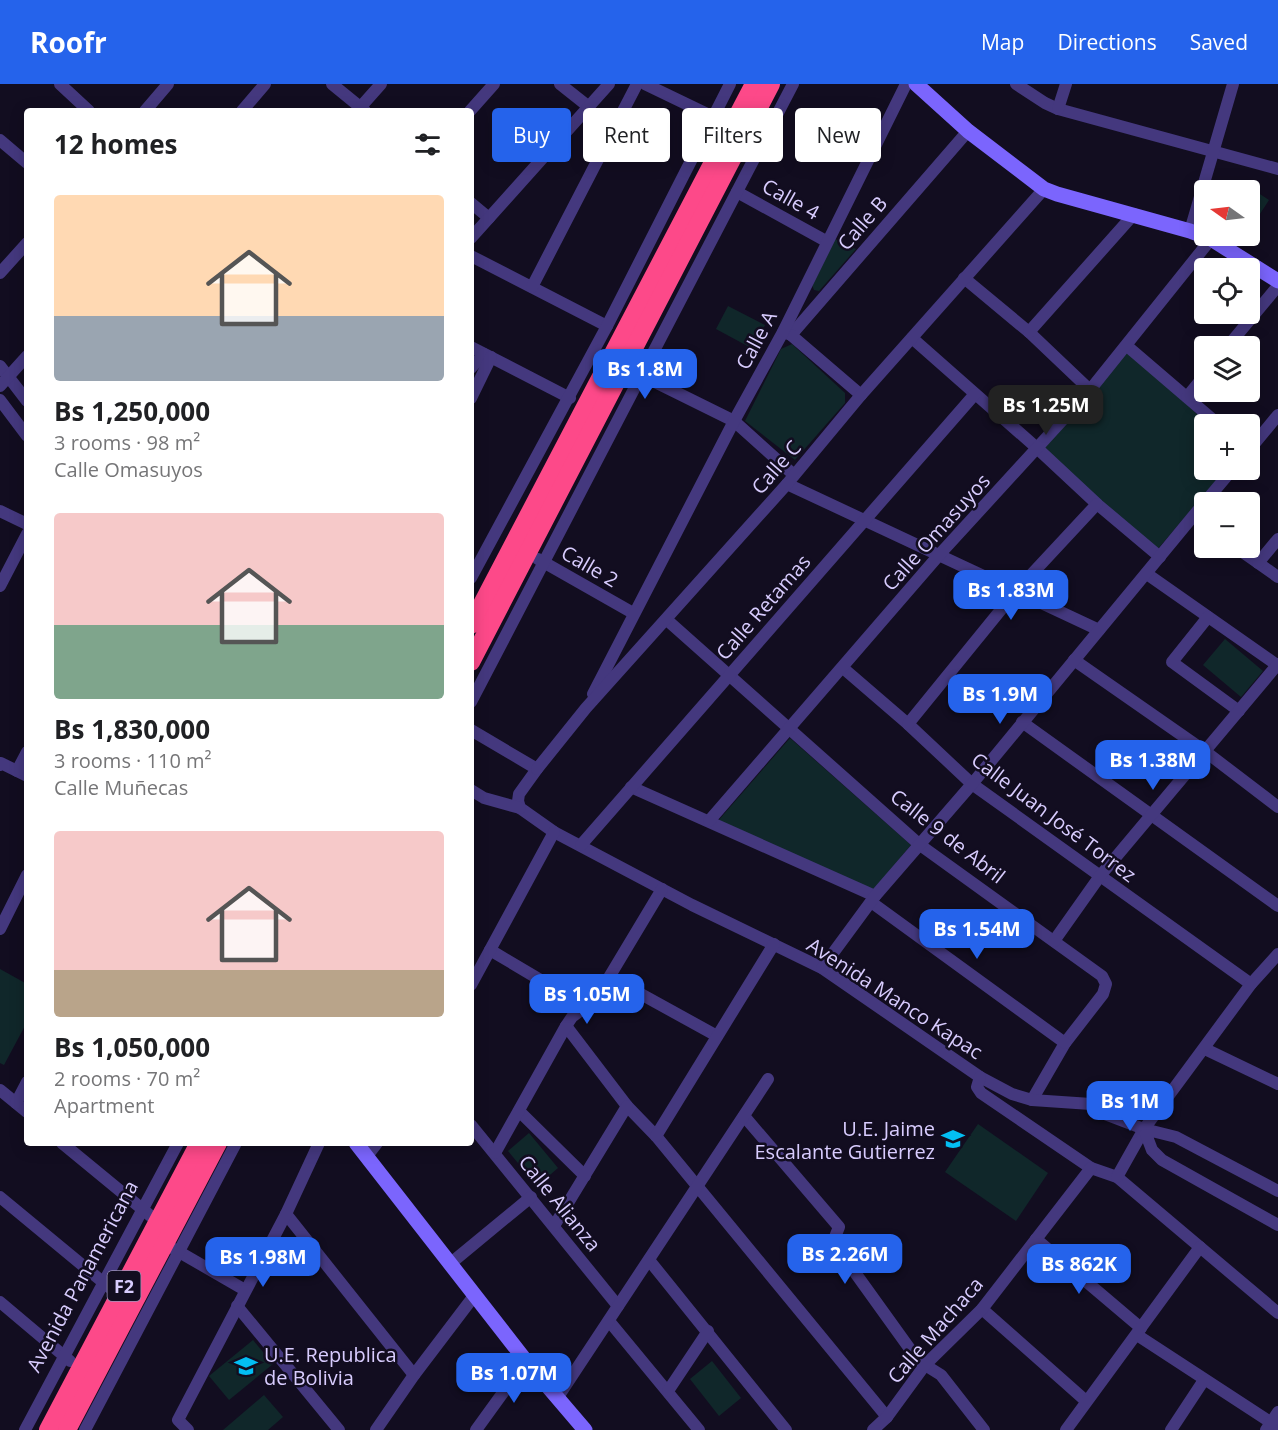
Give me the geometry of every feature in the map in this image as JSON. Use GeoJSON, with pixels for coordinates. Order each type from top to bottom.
{"type":"FeatureCollection","features":[{"type":"Feature","properties":{"kind":"highway"},"geometry":{"type":"LineString","coordinates":[[741,108],[754,84]]}},
{"type":"Feature","properties":{"kind":"highway"},"geometry":{"type":"LineString","coordinates":[[474,657],[536,558],[771,84]]}},
{"type":"Feature","properties":{"kind":"highway"},"geometry":{"type":"LineString","coordinates":[[474,619],[713,162]]}},
{"type":"Feature","properties":{"kind":"highway","name":"F2"},"geometry":{"type":"LineString","coordinates":[[48,1430],[197,1146]]}},
{"type":"Feature","properties":{"kind":"highway","name":"F2"},"geometry":{"type":"LineString","coordinates":[[74,1429],[172,1248],[217,1146]]}},
{"type":"Feature","properties":{"kind":"street"},"geometry":{"type":"LineString","coordinates":[[60,84],[86,108]]}},
{"type":"Feature","properties":{"kind":"street"},"geometry":{"type":"LineString","coordinates":[[148,108],[168,84]]}},
{"type":"Feature","properties":{"kind":"street"},"geometry":{"type":"LineString","coordinates":[[245,108],[266,84]]}},
{"type":"Feature","properties":{"kind":"street"},"geometry":{"type":"LineString","coordinates":[[332,84],[359,108]]}},
{"type":"Feature","properties":{"kind":"street"},"geometry":{"type":"LineString","coordinates":[[363,108],[381,84]]}},
{"type":"Feature","properties":{"kind":"street"},"geometry":{"type":"LineString","coordinates":[[473,108],[494,84]]}},
{"type":"Feature","properties":{"kind":"street"},"geometry":{"type":"LineString","coordinates":[[560,84],[589,107]]}},
{"type":"Feature","properties":{"kind":"street"},"geometry":{"type":"LineString","coordinates":[[474,235],[609,84]]}},
{"type":"Feature","properties":{"kind":"street"},"geometry":{"type":"LineString","coordinates":[[532,287],[637,84]]}},
{"type":"Feature","properties":{"kind":"street"},"geometry":{"type":"LineString","coordinates":[[645,84],[695,108]]}},
{"type":"Feature","properties":{"kind":"street"},"geometry":{"type":"LineString","coordinates":[[718,108],[730,84]]}},
{"type":"Feature","properties":{"kind":"street"},"geometry":{"type":"LineString","coordinates":[[474,695],[536,558],[641,375],[793,84]]}},
{"type":"Feature","properties":{"kind":"street","name":"Calle A"},"geometry":{"type":"LineString","coordinates":[[586,708],[633,613],[734,422],[787,334],[826,241],[906,84]]}},
{"type":"Feature","properties":{"kind":"street"},"geometry":{"type":"LineString","coordinates":[[916,84],[968,131],[1044,189],[1194,232]]}},
{"type":"Feature","properties":{"kind":"street"},"geometry":{"type":"LineString","coordinates":[[1016,84],[1058,109],[1278,169]]}},
{"type":"Feature","properties":{"kind":"street"},"geometry":{"type":"LineString","coordinates":[[1058,109],[1066,84]]}},
{"type":"Feature","properties":{"kind":"street"},"geometry":{"type":"LineString","coordinates":[[1191,231],[1233,84]]}},
{"type":"Feature","properties":{"kind":"street","name":"Calle B"},"geometry":{"type":"LineString","coordinates":[[787,334],[968,131]]}},
{"type":"Feature","properties":{"kind":"street"},"geometry":{"type":"LineString","coordinates":[[2,146],[24,161]]}},
{"type":"Feature","properties":{"kind":"street"},"geometry":{"type":"LineString","coordinates":[[474,573],[570,398],[691,162]]}},
{"type":"Feature","properties":{"kind":"street","name":"Calle C"},"geometry":{"type":"LineString","coordinates":[[537,769],[586,708],[791,480],[861,395],[1044,189]]}},
{"type":"Feature","properties":{"kind":"street","name":"Calle 4"},"geometry":{"type":"LineString","coordinates":[[737,192],[826,241]]}},
{"type":"Feature","properties":{"kind":"street"},"geometry":{"type":"LineString","coordinates":[[474,206],[489,218]]}},
{"type":"Feature","properties":{"kind":"street"},"geometry":{"type":"LineString","coordinates":[[1029,332],[1134,214]]}},
{"type":"Feature","properties":{"kind":"street"},"geometry":{"type":"LineString","coordinates":[[0,273],[24,246]]}},
{"type":"Feature","properties":{"kind":"street","name":"Calle Omasuyos"},"geometry":{"type":"LineString","coordinates":[[710,821],[939,555],[1090,390],[1206,246]]}},
{"type":"Feature","properties":{"kind":"street"},"geometry":{"type":"LineString","coordinates":[[1222,246],[1278,280]]}},
{"type":"Feature","properties":{"kind":"street"},"geometry":{"type":"LineString","coordinates":[[474,258],[608,326]]}},
{"type":"Feature","properties":{"kind":"street"},"geometry":{"type":"LineString","coordinates":[[964,278],[1029,332],[1090,390]]}},
{"type":"Feature","properties":{"kind":"street"},"geometry":{"type":"LineString","coordinates":[[1236,336],[1278,286]]}},
{"type":"Feature","properties":{"kind":"street"},"geometry":{"type":"LineString","coordinates":[[787,334],[861,395]]}},
{"type":"Feature","properties":{"kind":"street"},"geometry":{"type":"LineString","coordinates":[[912,338],[1097,504],[1160,557]]}},
{"type":"Feature","properties":{"kind":"street"},"geometry":{"type":"LineString","coordinates":[[1127,346],[1207,414]]}},
{"type":"Feature","properties":{"kind":"street"},"geometry":{"type":"LineString","coordinates":[[474,348],[570,398]]}},
{"type":"Feature","properties":{"kind":"street"},"geometry":{"type":"LineString","coordinates":[[474,366],[488,355]]}},
{"type":"Feature","properties":{"kind":"street"},"geometry":{"type":"LineString","coordinates":[[474,390],[488,355]]}},
{"type":"Feature","properties":{"kind":"street"},"geometry":{"type":"LineString","coordinates":[[4,381],[24,359]]}},
{"type":"Feature","properties":{"kind":"street"},"geometry":{"type":"LineString","coordinates":[[0,366],[4,381],[24,398]]}},
{"type":"Feature","properties":{"kind":"street"},"geometry":{"type":"LineString","coordinates":[[641,375],[734,422],[791,480],[864,521],[1099,630]]}},
{"type":"Feature","properties":{"kind":"street"},"geometry":{"type":"LineString","coordinates":[[1187,397],[1194,388]]}},
{"type":"Feature","properties":{"kind":"street","name":"Calle Retamas"},"geometry":{"type":"LineString","coordinates":[[581,845],[975,394]]}},
{"type":"Feature","properties":{"kind":"street"},"geometry":{"type":"LineString","coordinates":[[0,400],[24,432]]}},
{"type":"Feature","properties":{"kind":"street"},"geometry":{"type":"LineString","coordinates":[[1260,437],[1278,415]]}},
{"type":"Feature","properties":{"kind":"street"},"geometry":{"type":"LineString","coordinates":[[1214,492],[1224,480]]}},
{"type":"Feature","properties":{"kind":"street"},"geometry":{"type":"LineString","coordinates":[[908,723],[1017,590],[1097,504]]}},
{"type":"Feature","properties":{"kind":"street"},"geometry":{"type":"LineString","coordinates":[[0,511],[24,523]]}},
{"type":"Feature","properties":{"kind":"street"},"geometry":{"type":"LineString","coordinates":[[822,968],[873,899],[921,845],[1194,516]]}},
{"type":"Feature","properties":{"kind":"street"},"geometry":{"type":"LineString","coordinates":[[1258,563],[1278,539]]}},
{"type":"Feature","properties":{"kind":"street"},"geometry":{"type":"LineString","coordinates":[[0,586],[24,540]]}},
{"type":"Feature","properties":{"kind":"street","name":"Calle 2"},"geometry":{"type":"LineString","coordinates":[[536,558],[633,613]]}},
{"type":"Feature","properties":{"kind":"street"},"geometry":{"type":"LineString","coordinates":[[1251,558],[1278,577]]}},
{"type":"Feature","properties":{"kind":"street"},"geometry":{"type":"LineString","coordinates":[[1054,941],[1100,876],[1206,752],[1277,664],[1147,574]]}},
{"type":"Feature","properties":{"kind":"street"},"geometry":{"type":"LineString","coordinates":[[1208,617],[1172,663],[1239,711]]}},
{"type":"Feature","properties":{"kind":"street","name":"Calle 9 de Abril"},"geometry":{"type":"LineString","coordinates":[[667,620],[921,845],[1102,976],[1106,984],[1103,994],[1065,1043],[1032,1100]]}},
{"type":"Feature","properties":{"kind":"street"},"geometry":{"type":"LineString","coordinates":[[1074,660],[1276,802]]}},
{"type":"Feature","properties":{"kind":"street","name":"Calle Juan José Torrez"},"geometry":{"type":"LineString","coordinates":[[843,668],[908,723],[972,784],[1251,984]]}},
{"type":"Feature","properties":{"kind":"street"},"geometry":{"type":"LineString","coordinates":[[1022,722],[1278,906]]}},
{"type":"Feature","properties":{"kind":"street"},"geometry":{"type":"LineString","coordinates":[[474,732],[537,769],[519,794],[520,808]]}},
{"type":"Feature","properties":{"kind":"street"},"geometry":{"type":"LineString","coordinates":[[0,763],[22,774]]}},
{"type":"Feature","properties":{"kind":"street"},"geometry":{"type":"LineString","coordinates":[[631,787],[710,821],[873,899],[1065,1043]]}},
{"type":"Feature","properties":{"kind":"street","name":"Avenida Manco Kapac"},"geometry":{"type":"LineString","coordinates":[[474,792],[484,798],[520,808],[554,832],[662,890],[822,968],[980,1077],[977,1087],[981,1093],[1091,1168],[1117,1177],[1278,1313]]}},
{"type":"Feature","properties":{"kind":"street"},"geometry":{"type":"LineString","coordinates":[[474,979],[554,832]]}},
{"type":"Feature","properties":{"kind":"street"},"geometry":{"type":"LineString","coordinates":[[495,1153],[566,1026],[572,1017],[596,999],[662,890]]}},
{"type":"Feature","properties":{"kind":"street"},"geometry":{"type":"LineString","coordinates":[[0,929],[22,898]]}},
{"type":"Feature","properties":{"kind":"street"},"geometry":{"type":"LineString","coordinates":[[656,1136],[774,944]]}},
{"type":"Feature","properties":{"kind":"street"},"geometry":{"type":"LineString","coordinates":[[490,950],[586,1007]]}},
{"type":"Feature","properties":{"kind":"street"},"geometry":{"type":"LineString","coordinates":[[1117,1177],[1144,1129],[1251,984],[1278,954]]}},
{"type":"Feature","properties":{"kind":"street"},"geometry":{"type":"LineString","coordinates":[[610,977],[717,1036]]}},
{"type":"Feature","properties":{"kind":"street"},"geometry":{"type":"LineString","coordinates":[[566,1026],[627,1106],[698,1186],[887,1417]]}},
{"type":"Feature","properties":{"kind":"street"},"geometry":{"type":"LineString","coordinates":[[1205,1049],[1278,1084]]}},
{"type":"Feature","properties":{"kind":"street"},"geometry":{"type":"LineString","coordinates":[[980,1077],[1012,1094],[1032,1100],[1091,1104],[1155,1100],[1165,1102]]}},
{"type":"Feature","properties":{"kind":"street"},"geometry":{"type":"LineString","coordinates":[[558,1397],[768,1079]]}},
{"type":"Feature","properties":{"kind":"street"},"geometry":{"type":"LineString","coordinates":[[16,1103],[24,1088]]}},
{"type":"Feature","properties":{"kind":"street"},"geometry":{"type":"LineString","coordinates":[[0,1090],[24,1110]]}},
{"type":"Feature","properties":{"kind":"street"},"geometry":{"type":"LineString","coordinates":[[1091,1104],[1102,1113],[1144,1129],[1176,1137],[1278,1191]]}},
{"type":"Feature","properties":{"kind":"street"},"geometry":{"type":"LineString","coordinates":[[554,1227],[627,1106]]}},
{"type":"Feature","properties":{"kind":"street"},"geometry":{"type":"LineString","coordinates":[[519,1111],[585,1176]]}},
{"type":"Feature","properties":{"kind":"street"},"geometry":{"type":"LineString","coordinates":[[744,1116],[839,1227],[833,1242],[915,1356],[941,1375],[984,1430]]}},
{"type":"Feature","properties":{"kind":"street","name":"Calle Alianza"},"geometry":{"type":"LineString","coordinates":[[474,1128],[618,1306]]}},
{"type":"Feature","properties":{"kind":"street"},"geometry":{"type":"LineString","coordinates":[[1144,1129],[1152,1150],[1162,1160],[1276,1220]]}},
{"type":"Feature","properties":{"kind":"street"},"geometry":{"type":"LineString","coordinates":[[66,1146],[158,1222]]}},
{"type":"Feature","properties":{"kind":"street"},"geometry":{"type":"LineString","coordinates":[[77,1155],[82,1146]]}},
{"type":"Feature","properties":{"kind":"street","name":"Avenida Panamericana"},"geometry":{"type":"LineString","coordinates":[[25,1430],[176,1146]]}},
{"type":"Feature","properties":{"kind":"street"},"geometry":{"type":"LineString","coordinates":[[234,1146],[172,1248],[245,1290]]}},
{"type":"Feature","properties":{"kind":"street"},"geometry":{"type":"LineString","coordinates":[[188,1430],[178,1420],[286,1214],[318,1146]]}},
{"type":"Feature","properties":{"kind":"street"},"geometry":{"type":"LineString","coordinates":[[359,1146],[451,1263],[474,1296],[582,1429]]}},
{"type":"Feature","properties":{"kind":"street"},"geometry":{"type":"LineString","coordinates":[[367,1156],[375,1146]]}},
{"type":"Feature","properties":{"kind":"street","name":"Calle Machaca"},"geometry":{"type":"LineString","coordinates":[[873,1430],[887,1417],[925,1365],[982,1309],[1091,1168]]}},
{"type":"Feature","properties":{"kind":"street"},"geometry":{"type":"LineString","coordinates":[[0,1197],[119,1296]]}},
{"type":"Feature","properties":{"kind":"street"},"geometry":{"type":"LineString","coordinates":[[451,1263],[531,1197]]}},
{"type":"Feature","properties":{"kind":"street"},"geometry":{"type":"LineString","coordinates":[[286,1214],[414,1375]]}},
{"type":"Feature","properties":{"kind":"street"},"geometry":{"type":"LineString","coordinates":[[1036,1239],[1139,1331],[1204,1380],[1273,1423]]}},
{"type":"Feature","properties":{"kind":"street"},"geometry":{"type":"LineString","coordinates":[[1066,1430],[1200,1247]]}},
{"type":"Feature","properties":{"kind":"street"},"geometry":{"type":"LineString","coordinates":[[649,1260],[786,1430]]}},
{"type":"Feature","properties":{"kind":"street"},"geometry":{"type":"LineString","coordinates":[[376,1430],[474,1296]]}},
{"type":"Feature","properties":{"kind":"street"},"geometry":{"type":"LineString","coordinates":[[0,1303],[80,1370]]}},
{"type":"Feature","properties":{"kind":"street"},"geometry":{"type":"LineString","coordinates":[[237,1306],[339,1430]]}},
{"type":"Feature","properties":{"kind":"street"},"geometry":{"type":"LineString","coordinates":[[982,1309],[1086,1401]]}},
{"type":"Feature","properties":{"kind":"street"},"geometry":{"type":"LineString","coordinates":[[609,1321],[699,1430]]}},
{"type":"Feature","properties":{"kind":"street"},"geometry":{"type":"LineString","coordinates":[[668,1391],[708,1331]]}},
{"type":"Feature","properties":{"kind":"street"},"geometry":{"type":"LineString","coordinates":[[476,1430],[526,1361]]}},
{"type":"Feature","properties":{"kind":"street"},"geometry":{"type":"LineString","coordinates":[[1172,1430],[1204,1380]]}},
{"type":"Feature","properties":{"kind":"green space"},"geometry":{"type":"Polygon","coordinates":[[[1260,194],[1269,200],[1260,214],[1260,194]]]}},
{"type":"Feature","properties":{"kind":"green space"},"geometry":{"type":"Polygon","coordinates":[[[835,239],[856,249],[819,291],[814,290],[812,285],[835,239]]]}},
{"type":"Feature","properties":{"kind":"green space"},"geometry":{"type":"Polygon","coordinates":[[[728,306],[765,325],[753,349],[716,329],[728,306]]]}},
{"type":"Feature","properties":{"kind":"green space"},"geometry":{"type":"Polygon","coordinates":[[[792,344],[845,393],[845,403],[795,460],[745,421],[781,349],[792,344]]]}},
{"type":"Feature","properties":{"kind":"green space"},"geometry":{"type":"Polygon","coordinates":[[[1127,350],[1197,414],[1194,414],[1194,480],[1216,480],[1206,492],[1194,492],[1194,506],[1156,551],[1042,449],[1127,350]]]}},
{"type":"Feature","properties":{"kind":"green space"},"geometry":{"type":"Polygon","coordinates":[[[1225,639],[1263,671],[1241,697],[1203,665],[1225,639]]]}},
{"type":"Feature","properties":{"kind":"green space"},"geometry":{"type":"Polygon","coordinates":[[[790,738],[911,845],[872,891],[717,822],[790,738]]]}},
{"type":"Feature","properties":{"kind":"green space"},"geometry":{"type":"Polygon","coordinates":[[[0,969],[24,982],[24,1028],[4,1065],[0,1063],[0,969]]]}},
{"type":"Feature","properties":{"kind":"green space"},"geometry":{"type":"Polygon","coordinates":[[[978,1124],[1048,1173],[1016,1221],[945,1172],[978,1124]]]}},
{"type":"Feature","properties":{"kind":"green space"},"geometry":{"type":"Polygon","coordinates":[[[529,1133],[558,1168],[537,1186],[508,1151],[529,1133]]]}},
{"type":"Feature","properties":{"kind":"green space"},"geometry":{"type":"Polygon","coordinates":[[[253,1340],[273,1364],[229,1400],[209,1376],[253,1340]]]}},
{"type":"Feature","properties":{"kind":"green space"},"geometry":{"type":"Polygon","coordinates":[[[712,1361],[741,1398],[719,1416],[690,1379],[712,1361]]]}},
{"type":"Feature","properties":{"kind":"green space"},"geometry":{"type":"Polygon","coordinates":[[[264,1395],[283,1417],[268,1430],[223,1430],[264,1395]]]}},
{"type":"Feature","properties":{"kind":"place","name":"U.E. Jaime Escalante Gutierrez"},"geometry":{"type":"Point","coordinates":[953,1139]}},
{"type":"Feature","properties":{"kind":"place","name":"U.E. Republica de Bolivia"},"geometry":{"type":"Point","coordinates":[246,1366]}}]}
